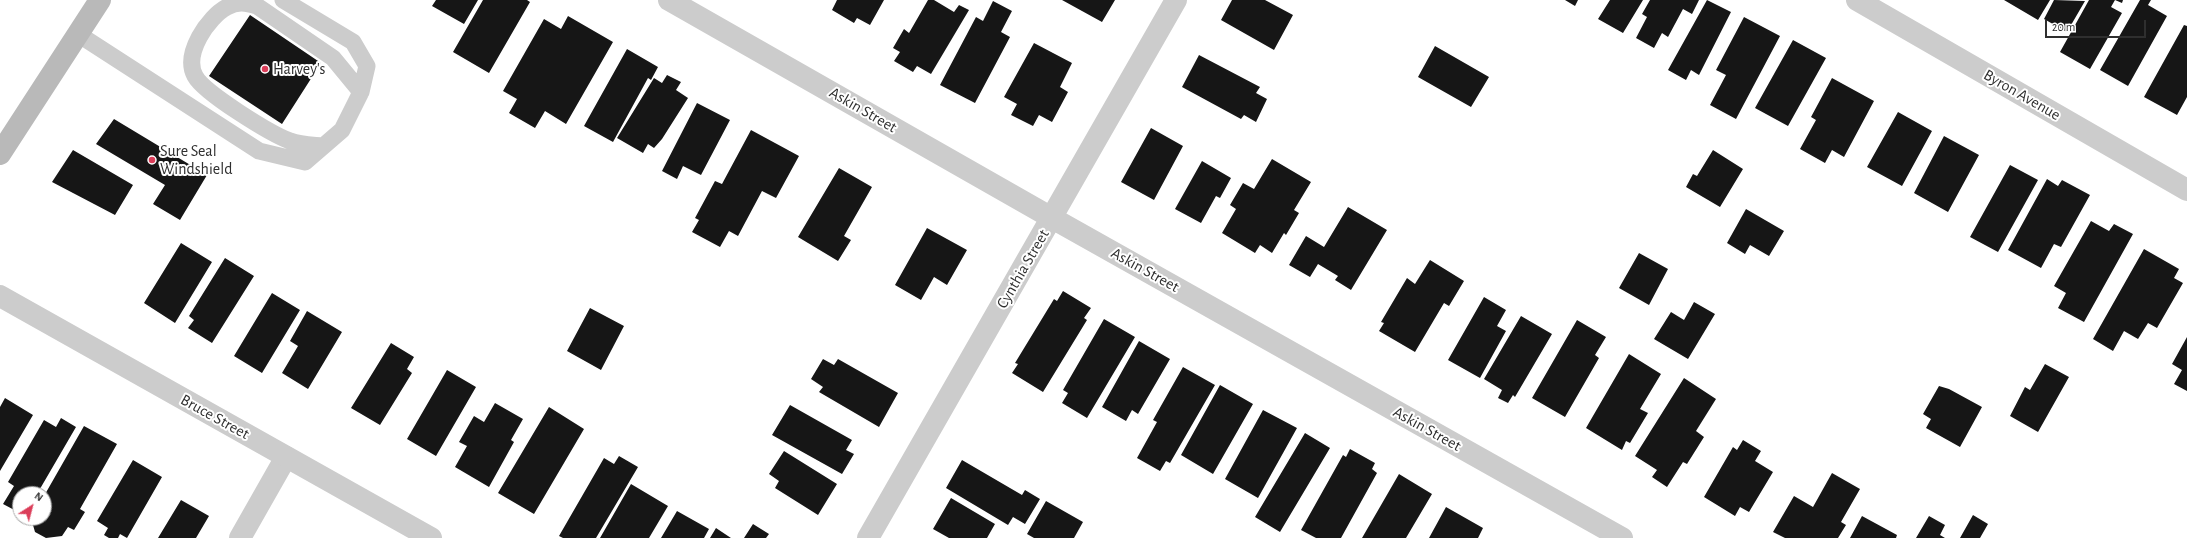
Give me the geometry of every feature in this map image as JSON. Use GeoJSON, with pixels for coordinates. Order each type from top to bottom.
{"type":"FeatureCollection","features":[{"type":"Feature","properties":{"kind":"main road"},"geometry":{"type":"LineString","coordinates":[[0,154],[100,0]]}},
{"type":"Feature","properties":{"kind":"street","name":"Askin Street"},"geometry":{"type":"LineString","coordinates":[[669,0],[1052,218],[1622,538]]}},
{"type":"Feature","properties":{"kind":"street","name":"Cynthia Street"},"geometry":{"type":"LineString","coordinates":[[868,538],[1176,0]]}},
{"type":"Feature","properties":{"kind":"street","name":"Byron Avenue"},"geometry":{"type":"LineString","coordinates":[[1857,0],[2187,190]]}},
{"type":"Feature","properties":{"kind":"street","name":"Bruce Street"},"geometry":{"type":"LineString","coordinates":[[0,296],[431,538]]}},
{"type":"Feature","properties":{"kind":"street"},"geometry":{"type":"LineString","coordinates":[[240,538],[286,457]]}},
{"type":"Feature","properties":{"kind":"lane"},"geometry":{"type":"LineString","coordinates":[[78,34],[259,151],[305,162],[342,130],[361,92],[367,66],[353,42],[283,0]]}},
{"type":"Feature","properties":{"kind":"lane"},"geometry":{"type":"LineString","coordinates":[[323,146],[292,142],[275,135],[207,90],[195,76],[191,63],[196,43],[217,14],[228,6],[243,2],[257,6],[333,58],[361,92]]}},
{"type":"Feature","properties":{"kind":"building"},"geometry":{"type":"Polygon","coordinates":[[[436,0],[478,0],[464,24],[432,6],[436,0]]]}},
{"type":"Feature","properties":{"kind":"building"},"geometry":{"type":"Polygon","coordinates":[[[483,0],[527,0],[530,2],[489,73],[453,52],[483,0]]]}},
{"type":"Feature","properties":{"kind":"building"},"geometry":{"type":"Polygon","coordinates":[[[837,0],[884,0],[870,25],[857,18],[854,23],[832,10],[837,0]]]}},
{"type":"Feature","properties":{"kind":"building"},"geometry":{"type":"Polygon","coordinates":[[[928,0],[934,0],[954,12],[959,5],[969,10],[931,74],[917,66],[913,72],[894,61],[900,52],[893,48],[904,29],[909,33],[928,0]]]}},
{"type":"Feature","properties":{"kind":"building"},"geometry":{"type":"Polygon","coordinates":[[[1062,0],[1115,0],[1102,22],[1062,0]]]}},
{"type":"Feature","properties":{"kind":"building"},"geometry":{"type":"Polygon","coordinates":[[[1232,0],[1265,0],[1293,15],[1274,50],[1221,20],[1232,0]]]}},
{"type":"Feature","properties":{"kind":"building"},"geometry":{"type":"Polygon","coordinates":[[[1565,0],[1578,0],[1575,6],[1565,0]]]}},
{"type":"Feature","properties":{"kind":"building"},"geometry":{"type":"Polygon","coordinates":[[[1610,0],[1643,0],[1623,33],[1598,19],[1610,0]]]}},
{"type":"Feature","properties":{"kind":"building"},"geometry":{"type":"Polygon","coordinates":[[[1650,0],[1699,0],[1692,14],[1683,9],[1668,37],[1662,33],[1654,48],[1636,38],[1647,17],[1642,14],[1650,0]]]}},
{"type":"Feature","properties":{"kind":"building"},"geometry":{"type":"Polygon","coordinates":[[[1707,0],[1731,12],[1699,75],[1691,70],[1686,80],[1668,70],[1707,0]]]}},
{"type":"Feature","properties":{"kind":"building"},"geometry":{"type":"Polygon","coordinates":[[[2004,0],[2050,0],[2038,20],[2004,0]]]}},
{"type":"Feature","properties":{"kind":"building"},"geometry":{"type":"Polygon","coordinates":[[[2054,0],[2085,1],[2067,32],[2044,19],[2054,0]]]}},
{"type":"Feature","properties":{"kind":"building"},"geometry":{"type":"Polygon","coordinates":[[[2089,0],[2115,0],[2111,7],[2122,13],[2090,69],[2060,52],[2089,0]]]}},
{"type":"Feature","properties":{"kind":"building"},"geometry":{"type":"Polygon","coordinates":[[[2115,0],[2123,0],[2122,3],[2115,0]]]}},
{"type":"Feature","properties":{"kind":"building"},"geometry":{"type":"Polygon","coordinates":[[[2140,0],[2151,0],[2148,5],[2167,16],[2128,86],[2100,70],[2140,0]]]}},
{"type":"Feature","properties":{"kind":"building"},"geometry":{"type":"Polygon","coordinates":[[[993,1],[1012,11],[1001,32],[1010,37],[975,103],[940,85],[976,17],[983,21],[993,1]]]}},
{"type":"Feature","properties":{"kind":"building","name":"Harvey's"},"geometry":{"type":"Polygon","coordinates":[[[250,15],[321,63],[282,124],[209,76],[250,15]]]}},
{"type":"Feature","properties":{"kind":"building"},"geometry":{"type":"Polygon","coordinates":[[[568,16],[613,42],[566,124],[545,111],[535,128],[509,113],[517,99],[503,91],[544,19],[561,29],[568,16]]]}},
{"type":"Feature","properties":{"kind":"building"},"geometry":{"type":"Polygon","coordinates":[[[1744,17],[1780,36],[1736,119],[1710,105],[1726,75],[1716,70],[1744,17]]]}},
{"type":"Feature","properties":{"kind":"building"},"geometry":{"type":"Polygon","coordinates":[[[2184,25],[2187,26],[2187,97],[2177,115],[2144,97],[2184,25]]]}},
{"type":"Feature","properties":{"kind":"building"},"geometry":{"type":"Polygon","coordinates":[[[1793,40],[1826,58],[1788,126],[1755,108],[1793,40]]]}},
{"type":"Feature","properties":{"kind":"building"},"geometry":{"type":"Polygon","coordinates":[[[1034,43],[1072,63],[1060,87],[1068,92],[1052,122],[1039,115],[1033,126],[1011,115],[1017,104],[1004,97],[1034,43]]]}},
{"type":"Feature","properties":{"kind":"building"},"geometry":{"type":"Polygon","coordinates":[[[1435,46],[1489,77],[1471,107],[1418,77],[1435,46]]]}},
{"type":"Feature","properties":{"kind":"building"},"geometry":{"type":"Polygon","coordinates":[[[627,49],[658,67],[651,80],[648,78],[613,142],[584,126],[627,49]]]}},
{"type":"Feature","properties":{"kind":"building"},"geometry":{"type":"Polygon","coordinates":[[[1199,55],[1260,87],[1256,93],[1267,99],[1256,122],[1244,115],[1241,119],[1182,87],[1199,55]]]}},
{"type":"Feature","properties":{"kind":"building"},"geometry":{"type":"Polygon","coordinates":[[[667,75],[681,82],[676,90],[688,98],[662,139],[654,148],[648,144],[643,153],[617,138],[654,78],[662,83],[667,75]]]}},
{"type":"Feature","properties":{"kind":"building"},"geometry":{"type":"Polygon","coordinates":[[[1832,78],[1874,101],[1844,157],[1832,150],[1825,163],[1800,149],[1816,120],[1811,117],[1832,78]]]}},
{"type":"Feature","properties":{"kind":"building"},"geometry":{"type":"Polygon","coordinates":[[[697,103],[730,120],[701,175],[683,166],[677,179],[662,171],[697,103]]]}},
{"type":"Feature","properties":{"kind":"building"},"geometry":{"type":"Polygon","coordinates":[[[1898,112],[1932,131],[1902,186],[1867,167],[1898,112]]]}},
{"type":"Feature","properties":{"kind":"building","name":"Sure Seal Windshield"},"geometry":{"type":"Polygon","coordinates":[[[114,119],[207,175],[180,220],[153,204],[165,185],[96,144],[114,119]]]}},
{"type":"Feature","properties":{"kind":"building"},"geometry":{"type":"Polygon","coordinates":[[[1151,128],[1183,146],[1154,200],[1121,182],[1151,128]]]}},
{"type":"Feature","properties":{"kind":"building"},"geometry":{"type":"Polygon","coordinates":[[[751,130],[799,156],[776,198],[762,191],[738,236],[729,231],[720,247],[692,232],[699,220],[695,218],[715,181],[722,184],[751,130]]]}},
{"type":"Feature","properties":{"kind":"building"},"geometry":{"type":"Polygon","coordinates":[[[1944,136],[1979,155],[1948,212],[1914,193],[1944,136]]]}},
{"type":"Feature","properties":{"kind":"building"},"geometry":{"type":"Polygon","coordinates":[[[73,150],[133,185],[115,215],[52,182],[73,150]]]}},
{"type":"Feature","properties":{"kind":"building"},"geometry":{"type":"Polygon","coordinates":[[[1713,150],[1743,169],[1720,207],[1686,187],[1693,174],[1697,176],[1713,150]]]}},
{"type":"Feature","properties":{"kind":"building"},"geometry":{"type":"Polygon","coordinates":[[[1272,159],[1311,182],[1294,210],[1299,213],[1286,235],[1284,233],[1272,253],[1260,245],[1255,253],[1222,233],[1236,209],[1230,205],[1243,183],[1254,189],[1272,159]]]}},
{"type":"Feature","properties":{"kind":"building"},"geometry":{"type":"Polygon","coordinates":[[[1202,161],[1231,178],[1220,198],[1216,196],[1201,223],[1175,209],[1202,161]]]}},
{"type":"Feature","properties":{"kind":"building"},"geometry":{"type":"Polygon","coordinates":[[[2010,165],[2038,180],[1998,252],[1970,237],[2010,165]]]}},
{"type":"Feature","properties":{"kind":"building"},"geometry":{"type":"Polygon","coordinates":[[[839,168],[872,187],[844,236],[851,240],[838,261],[798,237],[839,168]]]}},
{"type":"Feature","properties":{"kind":"building"},"geometry":{"type":"Polygon","coordinates":[[[2047,179],[2058,186],[2062,180],[2090,195],[2061,247],[2054,244],[2041,268],[2008,250],[2047,179]]]}},
{"type":"Feature","properties":{"kind":"building"},"geometry":{"type":"Polygon","coordinates":[[[1348,207],[1387,230],[1351,290],[1335,280],[1338,276],[1318,264],[1310,277],[1289,265],[1306,236],[1324,247],[1348,207]]]}},
{"type":"Feature","properties":{"kind":"building"},"geometry":{"type":"Polygon","coordinates":[[[1746,209],[1784,231],[1769,256],[1750,245],[1745,254],[1727,243],[1746,209]]]}},
{"type":"Feature","properties":{"kind":"building"},"geometry":{"type":"Polygon","coordinates":[[[2091,221],[2109,231],[2114,224],[2133,234],[2084,322],[2058,308],[2066,293],[2054,286],[2091,221]]]}},
{"type":"Feature","properties":{"kind":"building"},"geometry":{"type":"Polygon","coordinates":[[[927,228],[967,250],[947,285],[934,277],[921,300],[895,285],[927,228]]]}},
{"type":"Feature","properties":{"kind":"building"},"geometry":{"type":"Polygon","coordinates":[[[181,243],[212,262],[175,323],[144,303],[181,243]]]}},
{"type":"Feature","properties":{"kind":"building"},"geometry":{"type":"Polygon","coordinates":[[[2144,249],[2179,269],[2174,278],[2183,283],[2157,328],[2148,323],[2138,339],[2124,331],[2113,351],[2093,339],[2144,249]]]}},
{"type":"Feature","properties":{"kind":"building"},"geometry":{"type":"Polygon","coordinates":[[[1639,253],[1668,269],[1649,305],[1619,288],[1639,253]]]}},
{"type":"Feature","properties":{"kind":"building"},"geometry":{"type":"Polygon","coordinates":[[[225,258],[254,276],[212,343],[188,328],[194,320],[189,316],[225,258]]]}},
{"type":"Feature","properties":{"kind":"building"},"geometry":{"type":"Polygon","coordinates":[[[1430,260],[1464,281],[1449,306],[1444,303],[1415,352],[1379,331],[1384,323],[1381,322],[1407,278],[1415,284],[1430,260]]]}},
{"type":"Feature","properties":{"kind":"building"},"geometry":{"type":"Polygon","coordinates":[[[1063,291],[1091,308],[1084,318],[1087,320],[1043,392],[1012,373],[1018,364],[1015,363],[1054,299],[1057,301],[1063,291]]]}},
{"type":"Feature","properties":{"kind":"building"},"geometry":{"type":"Polygon","coordinates":[[[272,293],[300,310],[262,373],[234,356],[272,293]]]}},
{"type":"Feature","properties":{"kind":"building"},"geometry":{"type":"Polygon","coordinates":[[[1484,297],[1506,310],[1497,326],[1506,331],[1480,378],[1448,360],[1484,297]]]}},
{"type":"Feature","properties":{"kind":"building"},"geometry":{"type":"Polygon","coordinates":[[[1694,302],[1715,314],[1688,359],[1654,339],[1671,312],[1684,320],[1694,302]]]}},
{"type":"Feature","properties":{"kind":"building"},"geometry":{"type":"Polygon","coordinates":[[[590,308],[624,326],[601,370],[567,351],[590,308]]]}},
{"type":"Feature","properties":{"kind":"building"},"geometry":{"type":"Polygon","coordinates":[[[307,311],[342,332],[308,389],[282,373],[298,346],[290,341],[307,311]]]}},
{"type":"Feature","properties":{"kind":"building"},"geometry":{"type":"Polygon","coordinates":[[[1521,316],[1552,334],[1515,397],[1513,395],[1508,403],[1498,398],[1502,390],[1484,379],[1521,316]]]}},
{"type":"Feature","properties":{"kind":"building"},"geometry":{"type":"Polygon","coordinates":[[[1104,319],[1135,337],[1087,418],[1062,403],[1068,393],[1063,390],[1104,319]]]}},
{"type":"Feature","properties":{"kind":"building"},"geometry":{"type":"Polygon","coordinates":[[[1577,320],[1606,337],[1595,355],[1599,358],[1565,417],[1532,398],[1577,320]]]}},
{"type":"Feature","properties":{"kind":"building"},"geometry":{"type":"Polygon","coordinates":[[[2187,337],[2187,391],[2174,384],[2182,370],[2172,364],[2187,337]]]}},
{"type":"Feature","properties":{"kind":"building"},"geometry":{"type":"Polygon","coordinates":[[[1139,341],[1170,359],[1138,414],[1132,410],[1126,421],[1102,407],[1139,341]]]}},
{"type":"Feature","properties":{"kind":"building"},"geometry":{"type":"Polygon","coordinates":[[[391,343],[414,357],[407,369],[412,373],[380,425],[351,408],[391,343]]]}},
{"type":"Feature","properties":{"kind":"building"},"geometry":{"type":"Polygon","coordinates":[[[1629,354],[1661,374],[1640,409],[1648,413],[1630,443],[1626,441],[1622,450],[1586,428],[1629,354]]]}},
{"type":"Feature","properties":{"kind":"building"},"geometry":{"type":"Polygon","coordinates":[[[823,359],[834,365],[838,359],[898,393],[879,427],[819,392],[823,387],[811,379],[823,359]]]}},
{"type":"Feature","properties":{"kind":"building"},"geometry":{"type":"Polygon","coordinates":[[[2045,364],[2069,377],[2038,432],[2010,416],[2025,387],[2030,390],[2045,364]]]}},
{"type":"Feature","properties":{"kind":"building"},"geometry":{"type":"Polygon","coordinates":[[[1183,367],[1215,385],[1170,463],[1166,461],[1160,471],[1137,458],[1157,422],[1153,420],[1183,367]]]}},
{"type":"Feature","properties":{"kind":"building"},"geometry":{"type":"Polygon","coordinates":[[[447,370],[476,387],[436,456],[407,439],[447,370]]]}},
{"type":"Feature","properties":{"kind":"building"},"geometry":{"type":"Polygon","coordinates":[[[1684,378],[1716,399],[1696,431],[1704,437],[1687,464],[1683,462],[1667,487],[1652,477],[1657,470],[1635,456],[1684,378]]]}},
{"type":"Feature","properties":{"kind":"building"},"geometry":{"type":"Polygon","coordinates":[[[1220,385],[1253,404],[1213,474],[1181,455],[1220,385]]]}},
{"type":"Feature","properties":{"kind":"building"},"geometry":{"type":"Polygon","coordinates":[[[1939,386],[1949,389],[1982,407],[1960,447],[1926,428],[1931,419],[1923,414],[1939,386]]]}},
{"type":"Feature","properties":{"kind":"building"},"geometry":{"type":"Polygon","coordinates":[[[5,398],[33,415],[0,471],[0,407],[5,398]]]}},
{"type":"Feature","properties":{"kind":"building"},"geometry":{"type":"Polygon","coordinates":[[[495,403],[523,419],[511,440],[514,442],[489,487],[455,467],[467,446],[459,442],[474,416],[484,422],[495,403]]]}},
{"type":"Feature","properties":{"kind":"building"},"geometry":{"type":"Polygon","coordinates":[[[790,405],[852,440],[846,450],[854,454],[842,474],[772,435],[790,405]]]}},
{"type":"Feature","properties":{"kind":"building"},"geometry":{"type":"Polygon","coordinates":[[[549,407],[584,429],[534,514],[498,493],[549,407]]]}},
{"type":"Feature","properties":{"kind":"building"},"geometry":{"type":"Polygon","coordinates":[[[1263,410],[1297,428],[1258,498],[1225,479],[1263,410]]]}},
{"type":"Feature","properties":{"kind":"building"},"geometry":{"type":"Polygon","coordinates":[[[61,418],[76,427],[42,486],[14,486],[8,482],[44,420],[56,427],[61,418]]]}},
{"type":"Feature","properties":{"kind":"building"},"geometry":{"type":"Polygon","coordinates":[[[84,426],[117,444],[80,509],[85,512],[74,530],[68,527],[62,536],[46,538],[35,532],[33,526],[52,526],[52,486],[50,486],[84,426]]]}},
{"type":"Feature","properties":{"kind":"building"},"geometry":{"type":"Polygon","coordinates":[[[1305,433],[1330,448],[1280,532],[1255,517],[1305,433]]]}},
{"type":"Feature","properties":{"kind":"building"},"geometry":{"type":"Polygon","coordinates":[[[1743,440],[1761,451],[1755,461],[1773,472],[1749,512],[1740,507],[1735,516],[1704,497],[1733,447],[1737,450],[1743,440]]]}},
{"type":"Feature","properties":{"kind":"building"},"geometry":{"type":"Polygon","coordinates":[[[1350,449],[1375,463],[1372,469],[1377,473],[1341,538],[1316,538],[1301,530],[1343,455],[1346,457],[1350,449]]]}},
{"type":"Feature","properties":{"kind":"building"},"geometry":{"type":"Polygon","coordinates":[[[784,451],[837,484],[818,515],[775,488],[779,481],[769,474],[784,451]]]}},
{"type":"Feature","properties":{"kind":"building"},"geometry":{"type":"Polygon","coordinates":[[[619,456],[638,467],[596,538],[563,538],[559,536],[604,458],[614,464],[619,456]]]}},
{"type":"Feature","properties":{"kind":"building"},"geometry":{"type":"Polygon","coordinates":[[[133,460],[162,477],[127,538],[120,534],[118,538],[109,538],[104,535],[108,528],[97,521],[133,460]]]}},
{"type":"Feature","properties":{"kind":"building"},"geometry":{"type":"Polygon","coordinates":[[[962,460],[1022,495],[1025,490],[1040,499],[1025,524],[1013,517],[1008,525],[946,488],[962,460]]]}},
{"type":"Feature","properties":{"kind":"building"},"geometry":{"type":"Polygon","coordinates":[[[1832,473],[1860,489],[1841,522],[1846,525],[1838,538],[1785,538],[1773,532],[1794,496],[1813,507],[1832,473]]]}},
{"type":"Feature","properties":{"kind":"building"},"geometry":{"type":"Polygon","coordinates":[[[1399,474],[1432,494],[1406,538],[1362,538],[1399,474]]]}},
{"type":"Feature","properties":{"kind":"building"},"geometry":{"type":"Polygon","coordinates":[[[631,484],[668,506],[649,538],[600,538],[631,484]]]}},
{"type":"Feature","properties":{"kind":"building"},"geometry":{"type":"Polygon","coordinates":[[[12,489],[12,509],[3,504],[12,489]]]}},
{"type":"Feature","properties":{"kind":"building"},"geometry":{"type":"Polygon","coordinates":[[[951,498],[995,524],[987,538],[949,538],[933,529],[951,498]]]}},
{"type":"Feature","properties":{"kind":"building"},"geometry":{"type":"Polygon","coordinates":[[[181,500],[209,516],[196,538],[158,538],[181,500]]]}},
{"type":"Feature","properties":{"kind":"building"},"geometry":{"type":"Polygon","coordinates":[[[1046,501],[1083,522],[1074,538],[1034,538],[1027,534],[1046,501]]]}},
{"type":"Feature","properties":{"kind":"building"},"geometry":{"type":"Polygon","coordinates":[[[1446,507],[1483,528],[1478,538],[1429,538],[1446,507]]]}},
{"type":"Feature","properties":{"kind":"building"},"geometry":{"type":"Polygon","coordinates":[[[677,511],[709,529],[704,538],[661,538],[677,511]]]}},
{"type":"Feature","properties":{"kind":"building"},"geometry":{"type":"Polygon","coordinates":[[[1973,515],[1988,524],[1980,538],[1960,538],[1973,515]]]}},
{"type":"Feature","properties":{"kind":"building"},"geometry":{"type":"Polygon","coordinates":[[[1862,516],[1897,535],[1896,538],[1850,538],[1862,516]]]}},
{"type":"Feature","properties":{"kind":"building"},"geometry":{"type":"Polygon","coordinates":[[[1929,516],[1945,525],[1940,535],[1945,538],[1916,538],[1929,516]]]}},
{"type":"Feature","properties":{"kind":"building"},"geometry":{"type":"Polygon","coordinates":[[[753,524],[769,534],[766,538],[744,538],[753,524]]]}},
{"type":"Feature","properties":{"kind":"building"},"geometry":{"type":"Polygon","coordinates":[[[716,528],[731,538],[710,538],[716,528]]]}},
{"type":"Feature","properties":{"kind":"place","name":"Harvey's"},"geometry":{"type":"Point","coordinates":[265,69]}},
{"type":"Feature","properties":{"kind":"place","name":"Sure Seal Windshield"},"geometry":{"type":"Point","coordinates":[152,160]}}]}
